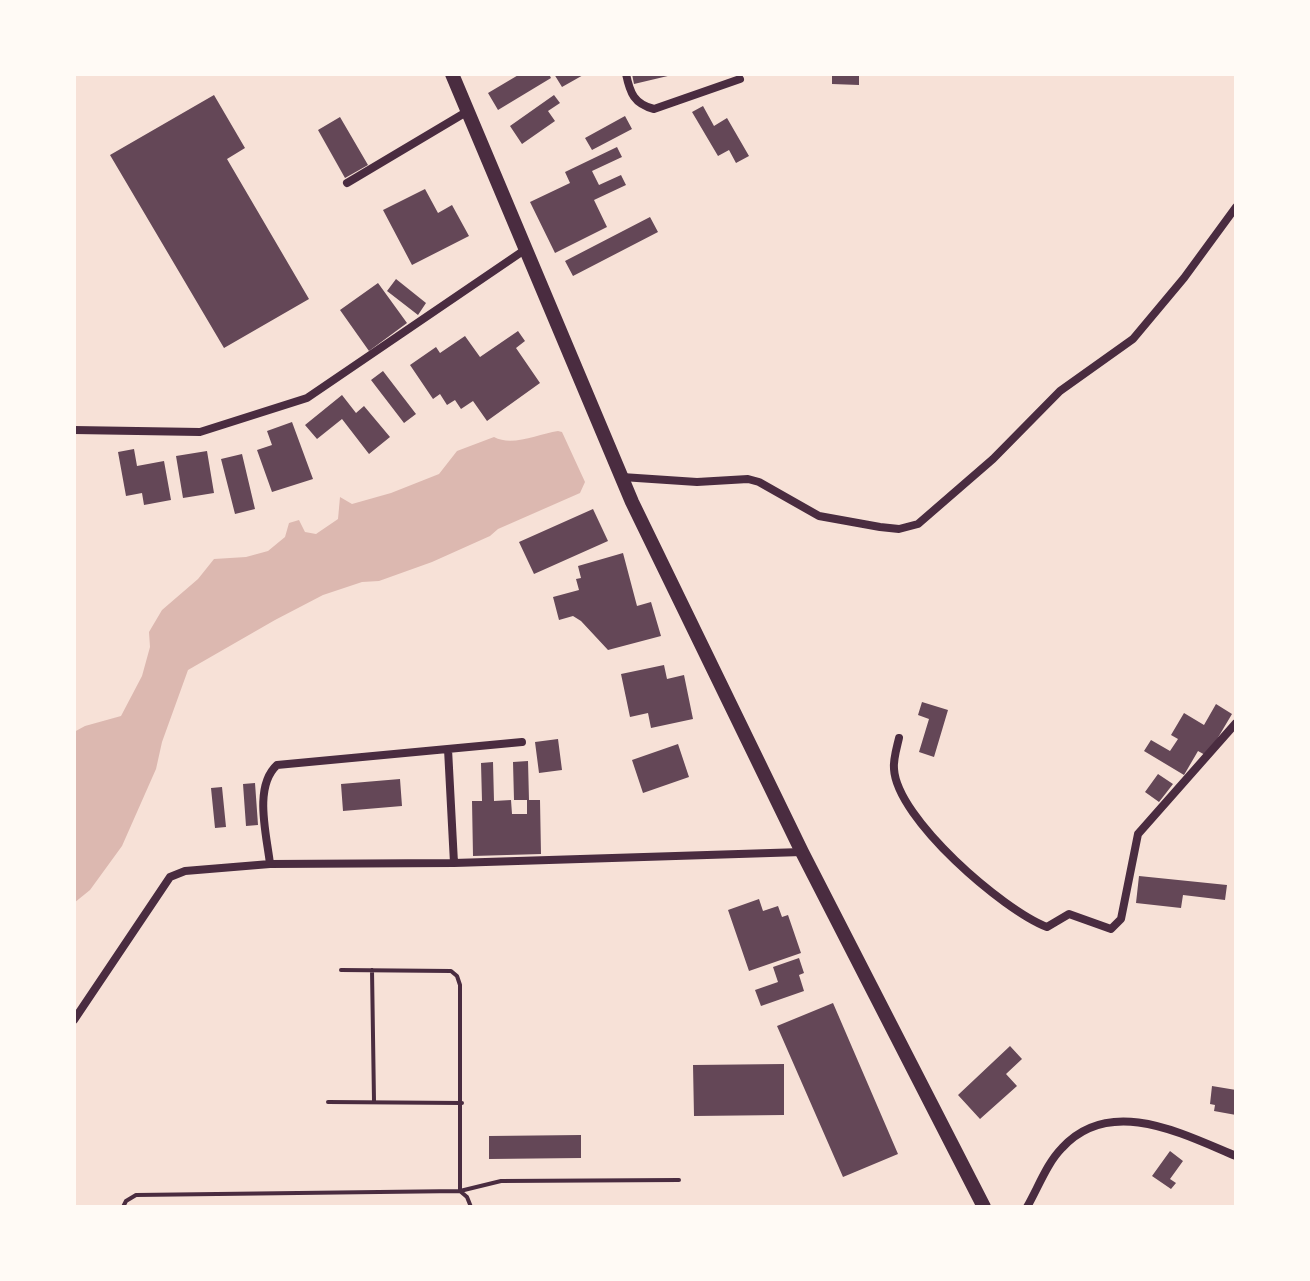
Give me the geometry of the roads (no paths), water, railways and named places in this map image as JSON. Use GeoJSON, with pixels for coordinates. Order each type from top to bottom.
{"type":"FeatureCollection","features":[{"type":"Feature","properties":{"kind":"highway"},"geometry":{"type":"LineString","coordinates":[[452,74],[622,477],[802,852],[984,1207]]}},
{"type":"Feature","properties":{"kind":"street"},"geometry":{"type":"LineString","coordinates":[[626,74],[633,97],[641,106],[654,109],[740,79]]}},
{"type":"Feature","properties":{"kind":"street"},"geometry":{"type":"LineString","coordinates":[[347,183],[468,111]]}},
{"type":"Feature","properties":{"kind":"street"},"geometry":{"type":"LineString","coordinates":[[622,477],[697,482],[748,479],[759,482],[819,516],[899,529],[918,524],[993,459],[1060,391],[1133,339],[1184,278],[1236,207]]}},
{"type":"Feature","properties":{"kind":"street"},"geometry":{"type":"LineString","coordinates":[[74,430],[200,432],[307,398],[527,249]]}},
{"type":"Feature","properties":{"kind":"street"},"geometry":{"type":"LineString","coordinates":[[899,738],[894,769],[900,789],[920,823],[966,871],[1027,919],[1047,927],[1069,914],[1111,929],[1121,919],[1138,834],[1236,723]]}},
{"type":"Feature","properties":{"kind":"street"},"geometry":{"type":"LineString","coordinates":[[270,864],[265,794],[270,771],[277,765],[522,742]]}},
{"type":"Feature","properties":{"kind":"street"},"geometry":{"type":"LineString","coordinates":[[448,749],[454,863]]}},
{"type":"Feature","properties":{"kind":"street"},"geometry":{"type":"LineString","coordinates":[[74,1020],[170,877],[185,871],[270,864],[454,863],[802,852]]}},
{"type":"Feature","properties":{"kind":"street"},"geometry":{"type":"LineString","coordinates":[[1027,1207],[1060,1149],[1076,1135],[1095,1126],[1130,1121],[1156,1125],[1236,1156]]}},
{"type":"Feature","properties":{"kind":"lane"},"geometry":{"type":"LineString","coordinates":[[341,970],[451,971],[457,976],[460,985],[462,1103],[460,1191]]}},
{"type":"Feature","properties":{"kind":"lane"},"geometry":{"type":"LineString","coordinates":[[372,970],[374,1101]]}},
{"type":"Feature","properties":{"kind":"lane"},"geometry":{"type":"LineString","coordinates":[[328,1102],[462,1103]]}},
{"type":"Feature","properties":{"kind":"lane"},"geometry":{"type":"LineString","coordinates":[[123,1207],[136,1195],[460,1191],[501,1181],[679,1180]]}},
{"type":"Feature","properties":{"kind":"lane"},"geometry":{"type":"LineString","coordinates":[[460,1191],[471,1207]]}}]}
